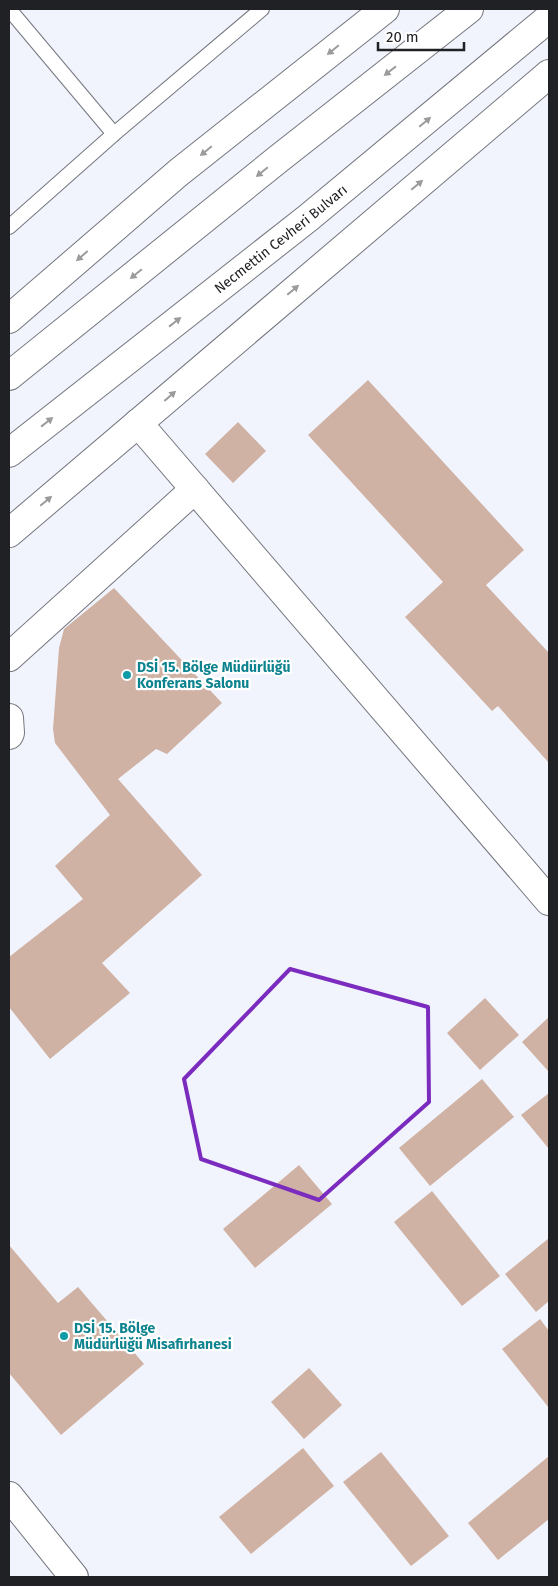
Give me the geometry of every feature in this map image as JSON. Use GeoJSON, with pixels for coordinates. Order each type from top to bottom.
{"type":"FeatureCollection","features":[{"type":"Feature","properties":{"kind":"main road"},"geometry":{"type":"LineString","coordinates":[[9,319],[178,173],[385,9]]}},
{"type":"Feature","properties":{"kind":"main road"},"geometry":{"type":"LineString","coordinates":[[9,376],[277,160],[469,9]]}},
{"type":"Feature","properties":{"kind":"main road","name":"Necmettin Cevheri Bulvarı"},"geometry":{"type":"LineString","coordinates":[[9,452],[308,218],[549,18]]}},
{"type":"Feature","properties":{"kind":"main road"},"geometry":{"type":"LineString","coordinates":[[9,533],[549,74]]}},
{"type":"Feature","properties":{"kind":"main road"},"geometry":{"type":"LineString","coordinates":[[138,423],[549,901]]}},
{"type":"Feature","properties":{"kind":"main road"},"geometry":{"type":"LineString","coordinates":[[9,657],[195,489]]}},
{"type":"Feature","properties":{"kind":"main road"},"geometry":{"type":"LineString","coordinates":[[9,718],[9,735]]}},
{"type":"Feature","properties":{"kind":"main road"},"geometry":{"type":"LineString","coordinates":[[9,1496],[74,1577]]}},
{"type":"Feature","properties":{"kind":"lane"},"geometry":{"type":"LineString","coordinates":[[9,9],[114,134]]}},
{"type":"Feature","properties":{"kind":"lane"},"geometry":{"type":"LineString","coordinates":[[9,227],[114,134],[262,9]]}},
{"type":"Feature","properties":{"kind":"highlighted area"},"geometry":{"type":"Polygon","coordinates":[[[290,969],[428,1007],[429,1102],[319,1200],[201,1159],[184,1079],[290,969]]]}},
{"type":"Feature","properties":{"kind":"building"},"geometry":{"type":"Polygon","coordinates":[[[368,380],[524,550],[486,585],[549,653],[549,763],[498,706],[492,711],[405,617],[443,582],[308,435],[368,380]]]}},
{"type":"Feature","properties":{"kind":"building"},"geometry":{"type":"Polygon","coordinates":[[[238,422],[266,451],[233,483],[205,454],[238,422]]]}},
{"type":"Feature","properties":{"kind":"building"},"geometry":{"type":"Polygon","coordinates":[[[114,588],[222,703],[167,754],[156,749],[118,779],[202,875],[102,963],[130,993],[50,1059],[9,1007],[9,957],[83,899],[55,866],[110,815],[55,743],[53,729],[59,648],[64,629],[114,588]]]}},
{"type":"Feature","properties":{"kind":"building"},"geometry":{"type":"Polygon","coordinates":[[[485,998],[519,1035],[480,1070],[447,1033],[485,998]]]}},
{"type":"Feature","properties":{"kind":"building"},"geometry":{"type":"Polygon","coordinates":[[[549,1017],[549,1072],[522,1042],[549,1017]]]}},
{"type":"Feature","properties":{"kind":"building"},"geometry":{"type":"Polygon","coordinates":[[[482,1079],[514,1117],[430,1186],[399,1148],[482,1079]]]}},
{"type":"Feature","properties":{"kind":"building"},"geometry":{"type":"Polygon","coordinates":[[[549,1093],[549,1149],[521,1115],[549,1093]]]}},
{"type":"Feature","properties":{"kind":"building"},"geometry":{"type":"Polygon","coordinates":[[[299,1165],[332,1204],[255,1268],[223,1229],[299,1165]]]}},
{"type":"Feature","properties":{"kind":"building"},"geometry":{"type":"Polygon","coordinates":[[[432,1191],[500,1276],[462,1306],[394,1222],[432,1191]]]}},
{"type":"Feature","properties":{"kind":"building"},"geometry":{"type":"Polygon","coordinates":[[[549,1238],[549,1301],[536,1312],[505,1274],[549,1238]]]}},
{"type":"Feature","properties":{"kind":"building","name":"DSİ 15. Bölge Müdürlüğü Misafirhanesi"},"geometry":{"type":"Polygon","coordinates":[[[9,1245],[58,1303],[78,1287],[144,1364],[61,1435],[9,1373],[9,1245]]]}},
{"type":"Feature","properties":{"kind":"building"},"geometry":{"type":"Polygon","coordinates":[[[540,1319],[549,1331],[549,1408],[502,1349],[540,1319]]]}},
{"type":"Feature","properties":{"kind":"building"},"geometry":{"type":"Polygon","coordinates":[[[309,1368],[342,1405],[304,1439],[271,1402],[309,1368]]]}},
{"type":"Feature","properties":{"kind":"building"},"geometry":{"type":"Polygon","coordinates":[[[303,1448],[334,1486],[251,1554],[219,1517],[303,1448]]]}},
{"type":"Feature","properties":{"kind":"building"},"geometry":{"type":"Polygon","coordinates":[[[381,1452],[449,1536],[411,1566],[343,1482],[381,1452]]]}},
{"type":"Feature","properties":{"kind":"building"},"geometry":{"type":"Polygon","coordinates":[[[549,1456],[549,1519],[498,1560],[468,1523],[549,1456]]]}},
{"type":"Feature","properties":{"kind":"place","name":"DSİ 15. Bölge Müdürlüğü Konferans Salonu"},"geometry":{"type":"Point","coordinates":[127,675]}},
{"type":"Feature","properties":{"kind":"place","name":"DSİ 15. Bölge Müdürlüğü Misafirhanesi"},"geometry":{"type":"Point","coordinates":[64,1336]}}]}
